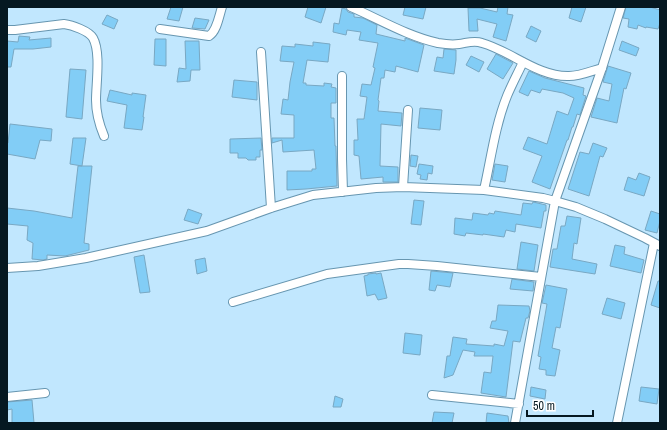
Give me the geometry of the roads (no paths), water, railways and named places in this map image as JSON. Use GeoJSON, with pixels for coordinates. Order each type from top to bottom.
{"type":"FeatureCollection","features":[{"type":"Feature","properties":{"kind":"street"},"geometry":{"type":"LineString","coordinates":[[160,29],[209,36],[214,30],[222,7]]}},
{"type":"Feature","properties":{"kind":"street"},"geometry":{"type":"LineString","coordinates":[[351,7],[405,32],[424,39],[447,45],[474,41],[481,42],[536,68],[559,76],[571,76],[602,68]]}},
{"type":"Feature","properties":{"kind":"street"},"geometry":{"type":"LineString","coordinates":[[515,423],[555,201],[602,68],[621,7]]}},
{"type":"Feature","properties":{"kind":"street"},"geometry":{"type":"LineString","coordinates":[[7,30],[21,30],[71,24],[90,34],[94,39],[96,46],[96,101],[99,122],[104,136]]}},
{"type":"Feature","properties":{"kind":"street"},"geometry":{"type":"LineString","coordinates":[[261,52],[270,208]]}},
{"type":"Feature","properties":{"kind":"street"},"geometry":{"type":"LineString","coordinates":[[484,190],[500,118],[507,96],[523,62]]}},
{"type":"Feature","properties":{"kind":"street"},"geometry":{"type":"LineString","coordinates":[[342,76],[343,192]]}},
{"type":"Feature","properties":{"kind":"street"},"geometry":{"type":"LineString","coordinates":[[403,187],[408,110]]}},
{"type":"Feature","properties":{"kind":"street"},"geometry":{"type":"LineString","coordinates":[[7,268],[38,266],[86,258],[207,231],[270,208],[313,195],[376,188],[403,187],[484,190],[555,201],[576,207],[605,219],[645,238],[656,245],[651,254],[617,423]]}},
{"type":"Feature","properties":{"kind":"street"},"geometry":{"type":"LineString","coordinates":[[233,302],[327,274],[399,264],[437,266],[541,277]]}},
{"type":"Feature","properties":{"kind":"street"},"geometry":{"type":"LineString","coordinates":[[7,397],[45,393]]}},
{"type":"Feature","properties":{"kind":"street"},"geometry":{"type":"LineString","coordinates":[[432,395],[518,404]]}}]}
